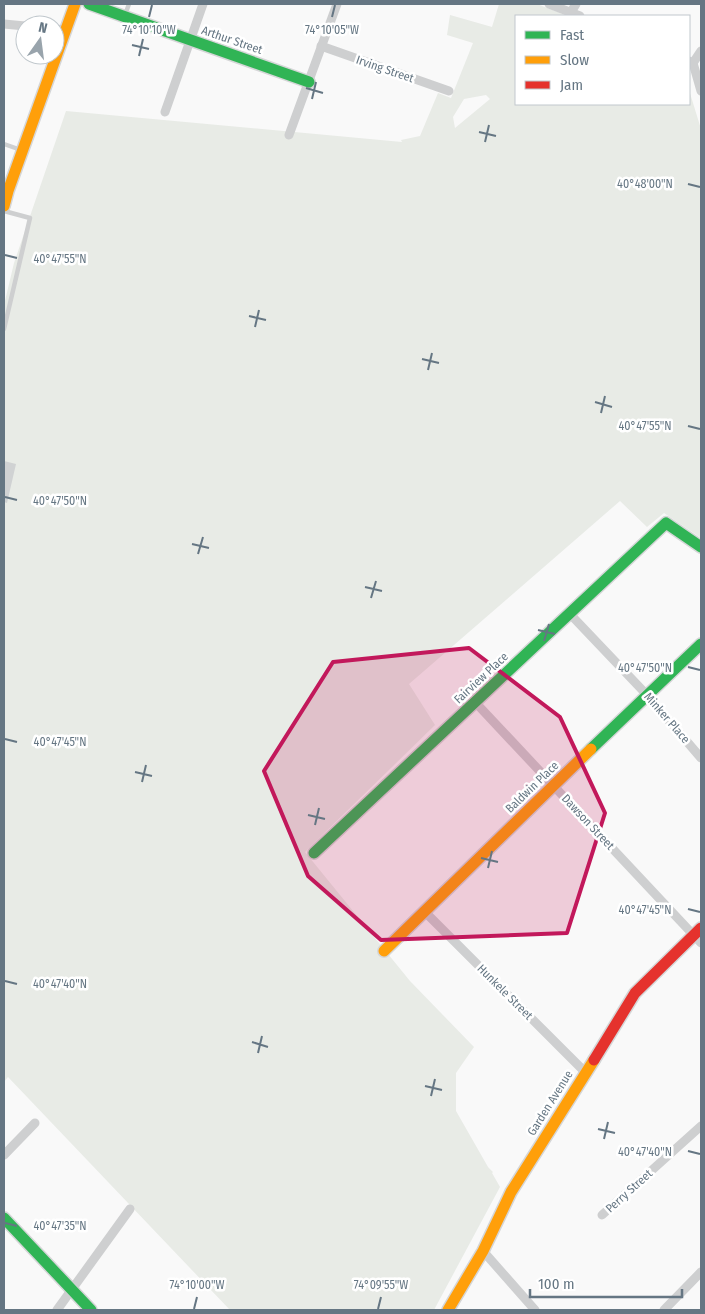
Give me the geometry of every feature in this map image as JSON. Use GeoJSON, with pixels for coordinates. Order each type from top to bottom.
{"type":"FeatureCollection","features":[{"type":"Feature","properties":{"kind":"street"},"geometry":{"type":"LineString","coordinates":[[65,21],[75,4]]}},
{"type":"Feature","properties":{"kind":"street","name":"Arthur Street"},"geometry":{"type":"LineString","coordinates":[[89,4],[309,82]]}},
{"type":"Feature","properties":{"kind":"street"},"geometry":{"type":"LineString","coordinates":[[165,112],[203,4]]}},
{"type":"Feature","properties":{"kind":"street"},"geometry":{"type":"LineString","coordinates":[[289,136],[337,4]]}},
{"type":"Feature","properties":{"kind":"street"},"geometry":{"type":"LineString","coordinates":[[549,4],[578,15]]}},
{"type":"Feature","properties":{"kind":"street"},"geometry":{"type":"LineString","coordinates":[[571,12],[576,4]]}},
{"type":"Feature","properties":{"kind":"street","name":"Irving Street"},"geometry":{"type":"LineString","coordinates":[[321,46],[449,91]]}},
{"type":"Feature","properties":{"kind":"street"},"geometry":{"type":"LineString","coordinates":[[701,51],[691,62],[701,91]]}},
{"type":"Feature","properties":{"kind":"street"},"geometry":{"type":"LineString","coordinates":[[4,206],[49,65]]}},
{"type":"Feature","properties":{"kind":"street","name":"Fairview Place"},"geometry":{"type":"LineString","coordinates":[[314,853],[666,523],[701,547]]}},
{"type":"Feature","properties":{"kind":"street","name":"Minker Place"},"geometry":{"type":"LineString","coordinates":[[570,614],[647,695],[701,758]]}},
{"type":"Feature","properties":{"kind":"street","name":"Baldwin Place"},"geometry":{"type":"LineString","coordinates":[[384,951],[553,785],[701,644]]}},
{"type":"Feature","properties":{"kind":"street","name":"Dawson Street"},"geometry":{"type":"LineString","coordinates":[[475,702],[699,935]]}},
{"type":"Feature","properties":{"kind":"street","name":"Hunkele Street"},"geometry":{"type":"LineString","coordinates":[[424,911],[585,1072]]}},
{"type":"Feature","properties":{"kind":"street","name":"Garden Avenue"},"geometry":{"type":"LineString","coordinates":[[448,1310],[483,1252],[511,1192],[635,993],[699,935]]}},
{"type":"Feature","properties":{"kind":"street"},"geometry":{"type":"LineString","coordinates":[[4,1155],[35,1124]]}},
{"type":"Feature","properties":{"kind":"street","name":"Perry Street"},"geometry":{"type":"LineString","coordinates":[[602,1215],[701,1126]]}},
{"type":"Feature","properties":{"kind":"street"},"geometry":{"type":"LineString","coordinates":[[57,1310],[130,1209]]}},
{"type":"Feature","properties":{"kind":"street"},"geometry":{"type":"LineString","coordinates":[[4,1218],[91,1310]]}},
{"type":"Feature","properties":{"kind":"street"},"geometry":{"type":"LineString","coordinates":[[483,1252],[534,1310]]}},
{"type":"Feature","properties":{"kind":"street"},"geometry":{"type":"LineString","coordinates":[[664,1310],[701,1272]]}},
{"type":"Feature","properties":{"kind":"lane"},"geometry":{"type":"LineString","coordinates":[[124,16],[129,4]]}},
{"type":"Feature","properties":{"kind":"lane"},"geometry":{"type":"LineString","coordinates":[[4,144],[22,150]]}},
{"type":"Feature","properties":{"kind":"lane"},"geometry":{"type":"LineString","coordinates":[[4,211],[30,218],[4,329]]}},
{"type":"Feature","properties":{"kind":"highlighted area"},"geometry":{"type":"Polygon","coordinates":[[[469,648],[560,717],[605,813],[567,933],[381,940],[308,876],[264,771],[333,662],[469,648]]]}},
{"type":"Feature","properties":{"kind":"shaded area"},"geometry":{"type":"Polygon","coordinates":[[[499,4],[537,4],[565,15],[515,15],[515,105],[690,105],[690,93],[701,129],[701,538],[664,513],[647,527],[620,501],[409,684],[435,725],[305,852],[410,981],[474,1047],[456,1073],[456,1111],[500,1187],[434,1310],[230,1310],[8,1077],[4,1082],[4,305],[14,263],[66,111],[402,142],[401,140],[420,136],[438,93],[451,98],[473,43],[447,35],[450,15],[492,27],[499,4]],[[486,95],[464,99],[453,117],[455,128],[490,99],[486,95]]]}},
{"type":"Feature","properties":{"kind":"building"},"geometry":{"type":"Polygon","coordinates":[[[4,461],[16,464],[7,503],[4,502],[4,461]]]}},
{"type":"Feature","properties":{"kind":"traffic: fast"},"geometry":{"type":"LineString","coordinates":[[89,4],[309,82]]}},
{"type":"Feature","properties":{"kind":"traffic: fast"},"geometry":{"type":"LineString","coordinates":[[314,853],[666,523],[701,547]]}},
{"type":"Feature","properties":{"kind":"traffic: fast"},"geometry":{"type":"LineString","coordinates":[[591,749],[701,644]]}},
{"type":"Feature","properties":{"kind":"traffic: fast"},"geometry":{"type":"LineString","coordinates":[[4,1218],[91,1310]]}},
{"type":"Feature","properties":{"kind":"traffic: slow"},"geometry":{"type":"LineString","coordinates":[[4,206],[75,4]]}},
{"type":"Feature","properties":{"kind":"traffic: slow"},"geometry":{"type":"LineString","coordinates":[[384,951],[591,749]]}},
{"type":"Feature","properties":{"kind":"traffic: slow"},"geometry":{"type":"LineString","coordinates":[[448,1310],[483,1251],[511,1192],[594,1060]]}},
{"type":"Feature","properties":{"kind":"traffic: jam"},"geometry":{"type":"LineString","coordinates":[[594,1060],[635,993],[701,928]]}}]}
